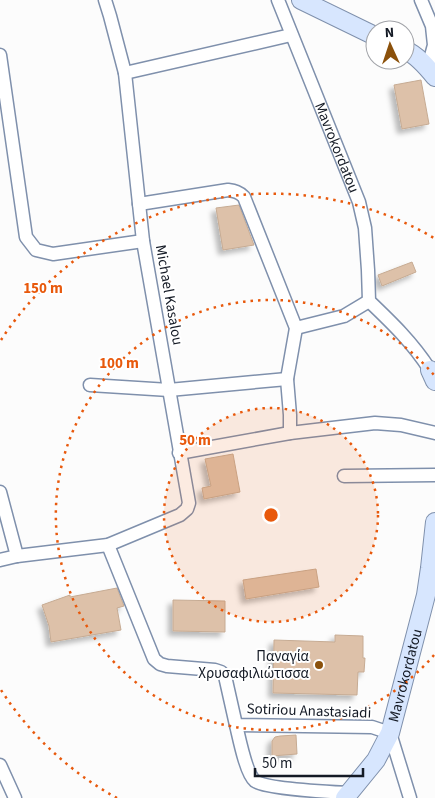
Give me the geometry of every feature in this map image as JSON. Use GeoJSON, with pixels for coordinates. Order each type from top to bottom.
{"type":"FeatureCollection","features":[{"type":"Feature","properties":{"kind":"street","name":"Michael Kasalou"},"geometry":{"type":"LineString","coordinates":[[105,0],[125,73],[144,241],[189,503],[187,509],[180,516],[108,545]]}},
{"type":"Feature","properties":{"kind":"street","name":"Mavrokordatou"},"geometry":{"type":"LineString","coordinates":[[278,0],[359,202],[365,228],[369,301]]}},
{"type":"Feature","properties":{"kind":"street"},"geometry":{"type":"LineString","coordinates":[[301,0],[365,31]]}},
{"type":"Feature","properties":{"kind":"street"},"geometry":{"type":"LineString","coordinates":[[421,0],[432,26],[434,45],[431,72]]}},
{"type":"Feature","properties":{"kind":"street"},"geometry":{"type":"LineString","coordinates":[[125,73],[291,35]]}},
{"type":"Feature","properties":{"kind":"street"},"geometry":{"type":"LineString","coordinates":[[0,55],[26,237],[36,250],[53,254],[144,241]]}},
{"type":"Feature","properties":{"kind":"street"},"geometry":{"type":"LineString","coordinates":[[415,57],[431,72]]}},
{"type":"Feature","properties":{"kind":"street"},"geometry":{"type":"LineString","coordinates":[[139,204],[228,190],[235,190],[244,197],[296,328],[287,378],[290,433]]}},
{"type":"Feature","properties":{"kind":"street"},"geometry":{"type":"LineString","coordinates":[[296,328],[344,316],[369,301],[399,330],[421,356],[432,375]]}},
{"type":"Feature","properties":{"kind":"street"},"geometry":{"type":"LineString","coordinates":[[90,385],[169,390],[287,378]]}},
{"type":"Feature","properties":{"kind":"street"},"geometry":{"type":"LineString","coordinates":[[179,453],[290,433],[375,423],[401,425],[435,434]]}},
{"type":"Feature","properties":{"kind":"street"},"geometry":{"type":"LineString","coordinates":[[344,476],[435,475]]}},
{"type":"Feature","properties":{"kind":"street"},"geometry":{"type":"LineString","coordinates":[[0,492],[17,556]]}},
{"type":"Feature","properties":{"kind":"street","name":"Mavrokordatou"},"geometry":{"type":"LineString","coordinates":[[410,798],[390,734],[430,596],[430,568],[435,522]]}},
{"type":"Feature","properties":{"kind":"street"},"geometry":{"type":"LineString","coordinates":[[0,560],[17,556],[108,545]]}},
{"type":"Feature","properties":{"kind":"street","name":"Sotiriou Anastasiadi"},"geometry":{"type":"LineString","coordinates":[[108,545],[154,659],[160,664],[167,666],[209,669],[221,672],[225,676],[236,725],[363,726],[372,727],[390,734]]}},
{"type":"Feature","properties":{"kind":"street"},"geometry":{"type":"LineString","coordinates":[[236,725],[248,772],[254,780],[268,786],[347,796],[376,760],[390,734]]}},
{"type":"Feature","properties":{"kind":"street"},"geometry":{"type":"LineString","coordinates":[[0,765],[12,797]]}},
{"type":"Feature","properties":{"kind":"building"},"geometry":{"type":"Polygon","coordinates":[[[421,80],[429,124],[402,129],[394,85],[421,80]]]}},
{"type":"Feature","properties":{"kind":"building"},"geometry":{"type":"Polygon","coordinates":[[[239,205],[254,245],[223,250],[216,208],[239,205]]]}},
{"type":"Feature","properties":{"kind":"building"},"geometry":{"type":"Polygon","coordinates":[[[412,262],[416,272],[382,286],[378,275],[412,262]]]}},
{"type":"Feature","properties":{"kind":"building"},"geometry":{"type":"Polygon","coordinates":[[[233,454],[240,492],[204,499],[202,488],[211,486],[205,459],[233,454]]]}},
{"type":"Feature","properties":{"kind":"building"},"geometry":{"type":"Polygon","coordinates":[[[316,569],[319,587],[246,599],[243,580],[316,569]]]}},
{"type":"Feature","properties":{"kind":"building"},"geometry":{"type":"Polygon","coordinates":[[[117,588],[124,606],[117,608],[121,630],[51,642],[49,626],[42,605],[70,595],[70,597],[117,588]]]}},
{"type":"Feature","properties":{"kind":"building"},"geometry":{"type":"Polygon","coordinates":[[[173,600],[225,601],[225,632],[173,631],[173,600]]]}},
{"type":"Feature","properties":{"kind":"building","name":"Παναγία Χρυσαφιλιώτισσα"},"geometry":{"type":"Polygon","coordinates":[[[335,635],[363,636],[364,672],[358,672],[357,695],[273,693],[274,640],[335,642],[335,635]]]}},
{"type":"Feature","properties":{"kind":"building"},"geometry":{"type":"Polygon","coordinates":[[[296,735],[297,754],[272,756],[272,741],[275,737],[296,735]]]}},
{"type":"Feature","properties":{"kind":"place","name":"Παναγία Χρυσαφιλιώτισσα"},"geometry":{"type":"Point","coordinates":[319,665]}}]}
